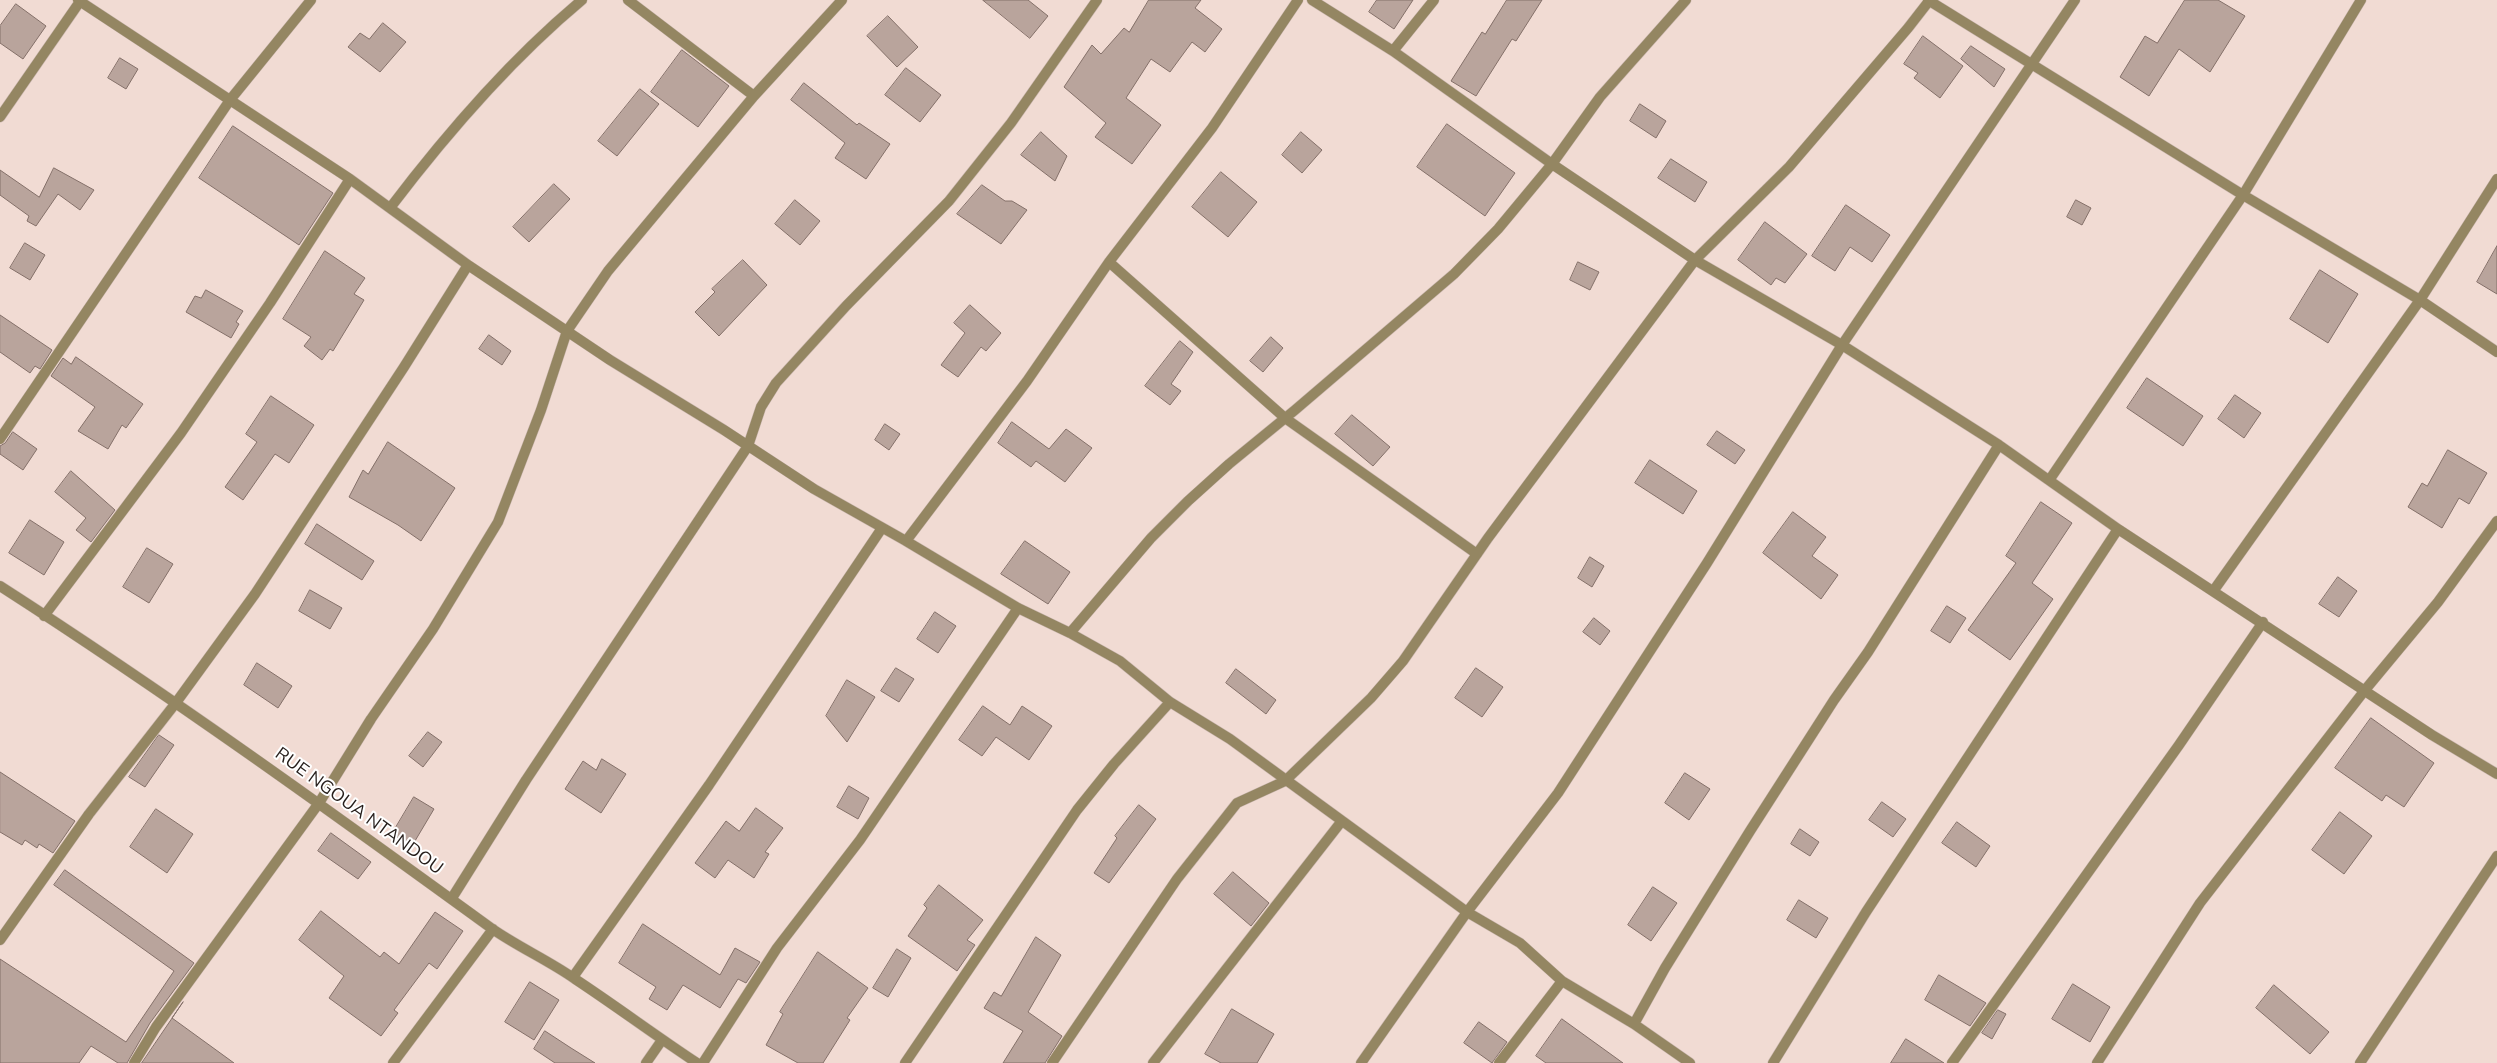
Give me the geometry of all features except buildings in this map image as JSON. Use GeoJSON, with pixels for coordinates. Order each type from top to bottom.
{"type":"FeatureCollection","features":[{"type":"Feature","properties":{"kind":"street"},"geometry":{"type":"LineString","coordinates":[[0,117],[79,0],[350,179],[468,265],[610,360],[814,489],[906,540],[1018,608],[1070,633],[1120,661],[1170,702],[1230,739],[1341,822],[1467,912],[1520,943],[1562,981],[1634,1024],[1687,1062]]}},
{"type":"Feature","properties":{"kind":"street"},"geometry":{"type":"LineString","coordinates":[[0,440],[230,100],[311,0]]}},
{"type":"Feature","properties":{"kind":"street"},"geometry":{"type":"LineString","coordinates":[[390,208],[428,158],[487,91],[542,34],[582,0]]}},
{"type":"Feature","properties":{"kind":"street"},"geometry":{"type":"LineString","coordinates":[[628,0],[754,96]]}},
{"type":"Feature","properties":{"kind":"street"},"geometry":{"type":"LineString","coordinates":[[134,1063],[156,1027],[319,803],[372,719],[433,629],[498,522],[542,410],[568,331],[608,270],[754,96],[842,0]]}},
{"type":"Feature","properties":{"kind":"street"},"geometry":{"type":"LineString","coordinates":[[452,898],[526,780],[748,446],[761,407],[776,383],[832,321],[949,201],[1011,123],[1097,0]]}},
{"type":"Feature","properties":{"kind":"street"},"geometry":{"type":"LineString","coordinates":[[906,540],[1026,381],[1109,262],[1212,128],[1298,0]]}},
{"type":"Feature","properties":{"kind":"street"},"geometry":{"type":"LineString","coordinates":[[1312,0],[1393,51],[1552,164],[1695,260],[1842,345],[1999,445],[2050,479],[2118,529],[2497,774]]}},
{"type":"Feature","properties":{"kind":"street"},"geometry":{"type":"LineString","coordinates":[[1393,51],[1434,0]]}},
{"type":"Feature","properties":{"kind":"street"},"geometry":{"type":"LineString","coordinates":[[1070,633],[1152,538],[1188,501],[1228,464],[1454,274],[1498,229],[1552,164],[1600,96],[1686,0]]}},
{"type":"Feature","properties":{"kind":"street"},"geometry":{"type":"LineString","coordinates":[[1052,1063],[1177,878],[1237,803],[1285,781],[1371,698],[1397,668],[1477,554],[1695,260],[1789,167],[1908,28],[1929,0],[2243,195],[2420,300],[2497,352]]}},
{"type":"Feature","properties":{"kind":"street"},"geometry":{"type":"LineString","coordinates":[[1361,1063],[1467,912],[1563,785],[1707,563],[1842,345],[2030,63],[2075,0]]}},
{"type":"Feature","properties":{"kind":"street"},"geometry":{"type":"LineString","coordinates":[[2050,479],[2243,195],[2362,0]]}},
{"type":"Feature","properties":{"kind":"street"},"geometry":{"type":"LineString","coordinates":[[44,616],[181,433],[270,303],[350,179]]}},
{"type":"Feature","properties":{"kind":"street"},"geometry":{"type":"LineString","coordinates":[[2214,590],[2420,300],[2497,179]]}},
{"type":"Feature","properties":{"kind":"street"},"geometry":{"type":"LineString","coordinates":[[1109,262],[1284,418],[1477,554]]}},
{"type":"Feature","properties":{"kind":"street"},"geometry":{"type":"LineString","coordinates":[[0,940],[95,806],[215,652],[290,542],[468,265]]}},
{"type":"Feature","properties":{"kind":"street"},"geometry":{"type":"LineString","coordinates":[[1634,1024],[1665,968],[1750,830],[1834,700],[1868,652],[1999,445]]}},
{"type":"Feature","properties":{"kind":"street"},"geometry":{"type":"LineString","coordinates":[[2097,1063],[2200,903],[2365,690],[2438,602],[2497,521]]}},
{"type":"Feature","properties":{"kind":"street"},"geometry":{"type":"LineString","coordinates":[[574,978],[709,785],[882,528]]}},
{"type":"Feature","properties":{"kind":"street"},"geometry":{"type":"LineString","coordinates":[[1773,1063],[1866,912],[2118,529]]}},
{"type":"Feature","properties":{"kind":"street","name":"RUE NGOUA NTANDOU"},"geometry":{"type":"LineString","coordinates":[[1,588],[258,759],[493,929],[574,978],[698,1063]]}},
{"type":"Feature","properties":{"kind":"street"},"geometry":{"type":"LineString","coordinates":[[704,1063],[776,948],[860,840],[1018,608]]}},
{"type":"Feature","properties":{"kind":"street"},"geometry":{"type":"LineString","coordinates":[[1952,1063],[2180,745],[2263,622]]}},
{"type":"Feature","properties":{"kind":"street"},"geometry":{"type":"LineString","coordinates":[[905,1063],[1077,810],[1114,764],[1170,702]]}},
{"type":"Feature","properties":{"kind":"street"},"geometry":{"type":"LineString","coordinates":[[1153,1063],[1341,822]]}},
{"type":"Feature","properties":{"kind":"street"},"geometry":{"type":"LineString","coordinates":[[2360,1063],[2497,856]]}},
{"type":"Feature","properties":{"kind":"street"},"geometry":{"type":"LineString","coordinates":[[393,1063],[493,929]]}},
{"type":"Feature","properties":{"kind":"street"},"geometry":{"type":"LineString","coordinates":[[1499,1063],[1562,981]]}},
{"type":"Feature","properties":{"kind":"street"},"geometry":{"type":"LineString","coordinates":[[646,1063],[662,1040]]}}]}
